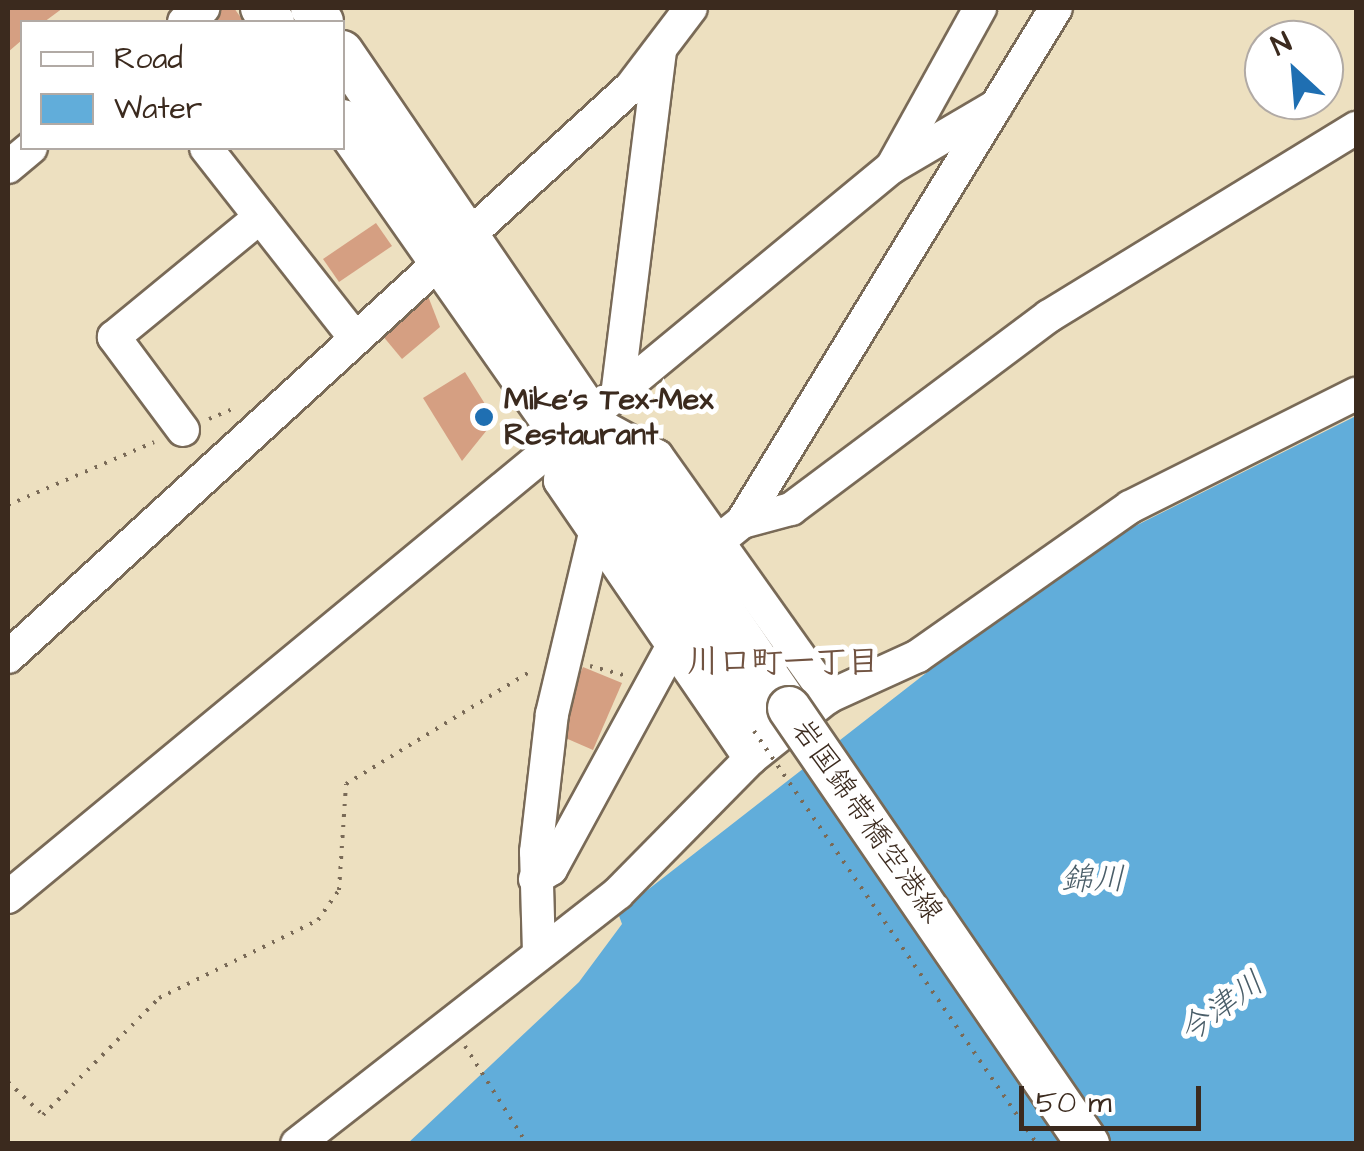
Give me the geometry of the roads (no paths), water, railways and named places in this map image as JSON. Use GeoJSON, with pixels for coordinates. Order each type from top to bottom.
{"type":"FeatureCollection","features":[{"type":"Feature","properties":{"kind":"main road","name":"岩国錦帯橋空港線"},"geometry":{"type":"LineString","coordinates":[[345,57],[452,246]]}},
{"type":"Feature","properties":{"kind":"main road","name":"岩国錦帯橋空港線"},"geometry":{"type":"LineString","coordinates":[[345,124],[452,246],[590,419],[777,724],[1054,1144]]}},
{"type":"Feature","properties":{"kind":"main road","name":"岩国錦帯橋空港線"},"geometry":{"type":"LineString","coordinates":[[777,724],[1088,1144]]}},
{"type":"Feature","properties":{"kind":"street"},"geometry":{"type":"LineString","coordinates":[[667,8],[590,419],[560,481],[672,647],[777,724]]}},
{"type":"Feature","properties":{"kind":"street"},"geometry":{"type":"LineString","coordinates":[[8,657],[660,56],[691,8]]}},
{"type":"Feature","properties":{"kind":"street"},"geometry":{"type":"LineString","coordinates":[[892,168],[980,8]]}},
{"type":"Feature","properties":{"kind":"street"},"geometry":{"type":"LineString","coordinates":[[716,543],[742,522],[1056,8]]}},
{"type":"Feature","properties":{"kind":"street"},"geometry":{"type":"LineString","coordinates":[[8,897],[892,168],[996,106]]}},
{"type":"Feature","properties":{"kind":"street"},"geometry":{"type":"LineString","coordinates":[[742,522],[791,510],[1049,316],[1356,128]]}},
{"type":"Feature","properties":{"kind":"street"},"geometry":{"type":"LineString","coordinates":[[8,167],[29,150]]}},
{"type":"Feature","properties":{"kind":"street"},"geometry":{"type":"LineString","coordinates":[[208,150],[354,338]]}},
{"type":"Feature","properties":{"kind":"street"},"geometry":{"type":"LineString","coordinates":[[183,430],[114,336],[260,217]]}},
{"type":"Feature","properties":{"kind":"street"},"geometry":{"type":"LineString","coordinates":[[297,1144],[618,893],[777,724],[918,656],[1130,506],[1356,394]]}},
{"type":"Feature","properties":{"kind":"street"},"geometry":{"type":"LineString","coordinates":[[590,419],[657,456],[716,543],[777,724]]}},
{"type":"Feature","properties":{"kind":"street"},"geometry":{"type":"LineString","coordinates":[[539,952],[535,879],[563,660],[595,534]]}},
{"type":"Feature","properties":{"kind":"street"},"geometry":{"type":"LineString","coordinates":[[535,879],[551,869],[672,647]]}},
{"type":"Feature","properties":{"kind":"water","name":"錦川"},"geometry":{"type":"Polygon","coordinates":[[[1356,416],[1356,1143],[407,1144],[579,982],[622,924],[618,913],[989,624],[1091,548],[1356,416]]]}},
{"type":"Feature","properties":{"kind":"place","name":"Mike's Tex-Mex Restaurant"},"geometry":{"type":"Point","coordinates":[484,417]}},
{"type":"Feature","properties":{"kind":"district","name":"川口町一丁目"},"geometry":{"type":"Point","coordinates":[783,663]}},
{"type":"Feature","properties":{"kind":"water label","name":"今津川"},"geometry":{"type":"Point","coordinates":[1222,1008]}}]}
